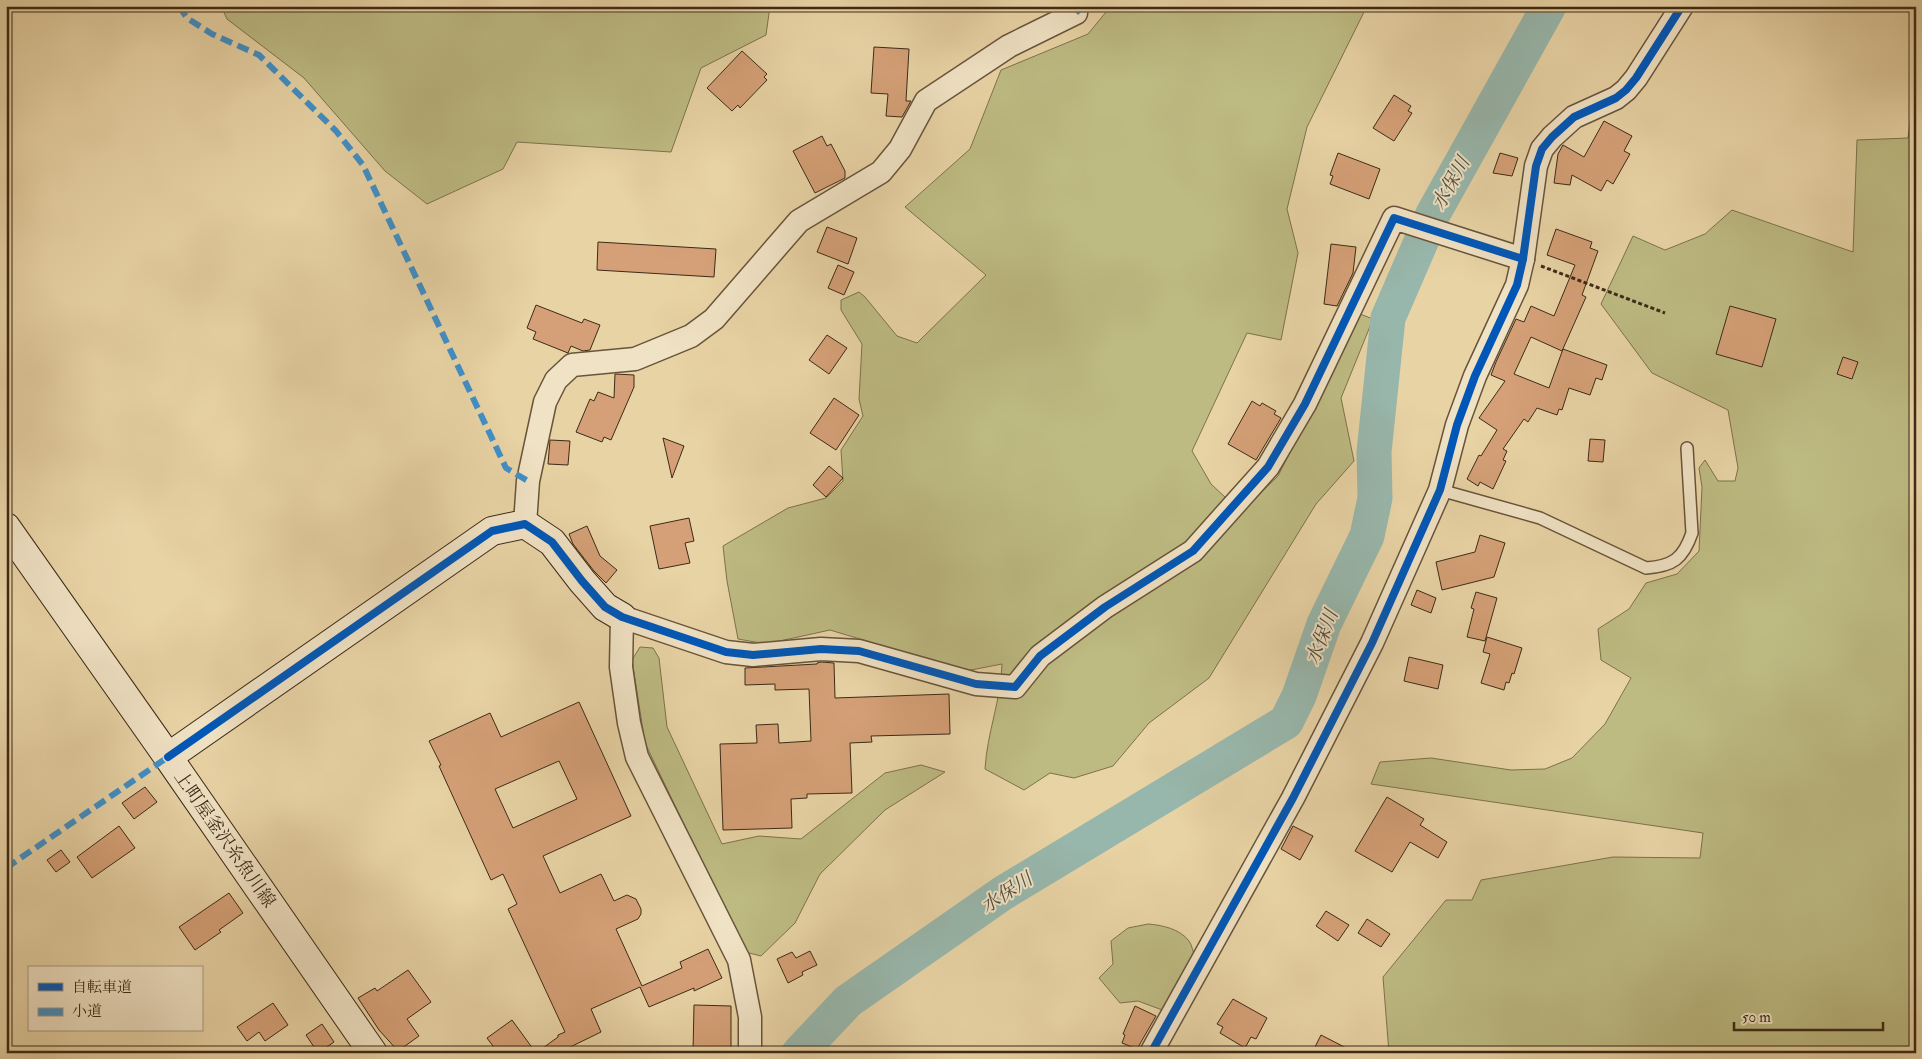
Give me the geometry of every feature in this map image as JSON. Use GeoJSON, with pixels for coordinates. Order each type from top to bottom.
{"type":"FeatureCollection","features":[{"type":"Feature","properties":{"kind":"main road"},"geometry":{"type":"LineString","coordinates":[[168,757],[492,531],[525,524],[552,542],[582,581],[605,606],[622,617]]}},
{"type":"Feature","properties":{"kind":"main road","name":"上町屋釜沢糸魚川線"},"geometry":{"type":"LineString","coordinates":[[6,527],[168,757],[372,1053]]}},
{"type":"Feature","properties":{"kind":"street"},"geometry":{"type":"LineString","coordinates":[[1151,1053],[1293,798],[1372,642],[1440,490],[1457,425],[1472,384],[1517,285],[1523,259],[1536,166],[1542,149],[1574,117],[1616,98],[1626,90],[1636,78],[1682,6]]}},
{"type":"Feature","properties":{"kind":"street"},"geometry":{"type":"LineString","coordinates":[[525,524],[528,481],[545,402],[556,380],[572,365],[635,359],[691,336],[714,319],[799,221],[881,172],[900,149],[926,101],[1009,46],[1076,12]]}},
{"type":"Feature","properties":{"kind":"street"},"geometry":{"type":"LineString","coordinates":[[750,1053],[750,1017],[739,960],[637,757],[629,723],[620,667],[622,617],[726,652],[753,654],[821,649],[859,651],[976,684],[1015,687],[1040,656],[1105,607],[1193,551],[1268,467],[1305,404],[1394,218],[1523,259]]}},
{"type":"Feature","properties":{"kind":"lane"},"geometry":{"type":"LineString","coordinates":[[1440,490],[1540,518],[1646,568],[1664,567],[1680,558],[1688,546],[1692,533],[1688,448]]}},
{"type":"Feature","properties":{"kind":"path"},"geometry":{"type":"LineString","coordinates":[[1523,259],[1665,313]]}},
{"type":"Feature","properties":{"kind":"shaded area"},"geometry":{"type":"Polygon","coordinates":[[[221,6],[770,6],[766,35],[701,68],[671,152],[517,142],[503,169],[427,204],[385,171],[304,78],[227,19],[221,6]]]}},
{"type":"Feature","properties":{"kind":"shaded area"},"geometry":{"type":"Polygon","coordinates":[[[1111,6],[1367,6],[1307,127],[1287,209],[1298,253],[1281,340],[1247,333],[1192,451],[1211,484],[1241,512],[1278,476],[1360,314],[1373,319],[1341,398],[1354,461],[1316,504],[1209,678],[1149,723],[1113,766],[1074,778],[1050,773],[1024,790],[985,769],[1002,664],[966,671],[830,630],[766,644],[738,639],[727,581],[723,546],[788,508],[826,498],[843,481],[841,450],[863,416],[859,399],[862,344],[841,310],[841,300],[859,292],[897,336],[917,343],[986,275],[905,207],[970,149],[1001,70],[1088,34],[1111,6]]]}},
{"type":"Feature","properties":{"kind":"shaded area"},"geometry":{"type":"Polygon","coordinates":[[[1916,80],[1916,1053],[1389,1053],[1383,977],[1446,900],[1472,900],[1481,880],[1613,857],[1700,858],[1703,833],[1371,784],[1380,762],[1431,758],[1511,770],[1545,769],[1572,758],[1605,724],[1631,678],[1601,660],[1598,629],[1629,609],[1646,583],[1677,574],[1699,551],[1702,487],[1699,468],[1705,460],[1718,481],[1735,481],[1738,468],[1728,410],[1652,373],[1601,304],[1633,236],[1665,250],[1705,234],[1732,210],[1853,252],[1857,140],[1908,138],[1916,80]]]}},
{"type":"Feature","properties":{"kind":"shaded area"},"geometry":{"type":"Polygon","coordinates":[[[640,647],[653,648],[659,658],[667,727],[722,844],[759,836],[801,839],[885,773],[921,765],[945,772],[885,810],[820,874],[795,923],[761,956],[745,952],[645,743],[632,660],[640,647]]]}},
{"type":"Feature","properties":{"kind":"shaded area"},"geometry":{"type":"Polygon","coordinates":[[[1148,924],[1165,927],[1181,933],[1190,943],[1195,957],[1165,1011],[1138,1001],[1120,1003],[1099,978],[1113,964],[1111,941],[1128,928],[1148,924]]]}},
{"type":"Feature","properties":{"kind":"building"},"geometry":{"type":"Polygon","coordinates":[[[874,47],[909,49],[906,101],[911,101],[902,117],[886,116],[888,94],[871,93],[874,47]]]}},
{"type":"Feature","properties":{"kind":"building"},"geometry":{"type":"Polygon","coordinates":[[[742,51],[767,74],[764,77],[767,80],[740,108],[738,105],[732,111],[707,88],[742,51]]]}},
{"type":"Feature","properties":{"kind":"building"},"geometry":{"type":"Polygon","coordinates":[[[1394,95],[1411,106],[1408,111],[1412,113],[1394,141],[1373,128],[1394,95]]]}},
{"type":"Feature","properties":{"kind":"building"},"geometry":{"type":"Polygon","coordinates":[[[1604,121],[1632,136],[1624,151],[1630,154],[1613,184],[1607,180],[1601,191],[1572,175],[1570,185],[1554,183],[1558,154],[1563,145],[1584,157],[1604,121]]]}},
{"type":"Feature","properties":{"kind":"building"},"geometry":{"type":"Polygon","coordinates":[[[822,136],[827,146],[831,144],[845,171],[845,178],[815,193],[793,151],[822,136]]]}},
{"type":"Feature","properties":{"kind":"building"},"geometry":{"type":"Polygon","coordinates":[[[1338,153],[1380,169],[1369,199],[1330,184],[1333,176],[1330,175],[1338,153]]]}},
{"type":"Feature","properties":{"kind":"building"},"geometry":{"type":"Polygon","coordinates":[[[1500,153],[1518,158],[1512,176],[1493,173],[1500,153]]]}},
{"type":"Feature","properties":{"kind":"building"},"geometry":{"type":"Polygon","coordinates":[[[827,227],[857,238],[848,264],[817,252],[827,227]]]}},
{"type":"Feature","properties":{"kind":"building"},"geometry":{"type":"Polygon","coordinates":[[[1556,229],[1592,242],[1590,248],[1598,251],[1582,295],[1586,297],[1562,351],[1531,337],[1514,374],[1549,388],[1563,349],[1607,365],[1602,380],[1596,378],[1590,395],[1569,388],[1562,410],[1559,409],[1557,415],[1537,408],[1528,422],[1524,419],[1503,449],[1507,451],[1503,460],[1506,461],[1493,489],[1480,482],[1478,486],[1467,479],[1479,455],[1481,456],[1497,430],[1479,418],[1505,381],[1491,375],[1496,362],[1516,319],[1524,322],[1531,306],[1554,316],[1575,265],[1547,255],[1556,229]]]}},
{"type":"Feature","properties":{"kind":"building"},"geometry":{"type":"Polygon","coordinates":[[[598,242],[716,249],[714,277],[597,270],[598,242]]]}},
{"type":"Feature","properties":{"kind":"building"},"geometry":{"type":"Polygon","coordinates":[[[1331,244],[1356,247],[1353,273],[1337,306],[1324,304],[1331,244]]]}},
{"type":"Feature","properties":{"kind":"building"},"geometry":{"type":"Polygon","coordinates":[[[838,265],[854,272],[844,295],[828,288],[838,265]]]}},
{"type":"Feature","properties":{"kind":"building"},"geometry":{"type":"Polygon","coordinates":[[[536,305],[582,323],[584,319],[600,325],[590,350],[583,351],[571,346],[568,353],[533,339],[536,332],[527,328],[536,305]]]}},
{"type":"Feature","properties":{"kind":"building"},"geometry":{"type":"Polygon","coordinates":[[[1730,306],[1776,319],[1762,367],[1716,354],[1730,306]]]}},
{"type":"Feature","properties":{"kind":"building"},"geometry":{"type":"Polygon","coordinates":[[[827,335],[847,348],[829,374],[809,360],[827,335]]]}},
{"type":"Feature","properties":{"kind":"building"},"geometry":{"type":"Polygon","coordinates":[[[1843,357],[1858,362],[1852,379],[1837,374],[1843,357]]]}},
{"type":"Feature","properties":{"kind":"building"},"geometry":{"type":"Polygon","coordinates":[[[615,374],[634,375],[634,387],[611,440],[604,437],[602,442],[576,432],[590,399],[594,401],[598,392],[614,398],[615,374]]]}},
{"type":"Feature","properties":{"kind":"building"},"geometry":{"type":"Polygon","coordinates":[[[834,398],[859,415],[836,450],[810,433],[834,398]]]}},
{"type":"Feature","properties":{"kind":"building"},"geometry":{"type":"Polygon","coordinates":[[[1252,401],[1260,406],[1262,403],[1276,411],[1274,414],[1281,418],[1256,460],[1228,444],[1252,401]]]}},
{"type":"Feature","properties":{"kind":"building"},"geometry":{"type":"Polygon","coordinates":[[[663,438],[684,446],[672,478],[663,438]]]}},
{"type":"Feature","properties":{"kind":"building"},"geometry":{"type":"Polygon","coordinates":[[[1590,439],[1605,440],[1603,462],[1588,461],[1590,439]]]}},
{"type":"Feature","properties":{"kind":"building"},"geometry":{"type":"Polygon","coordinates":[[[550,440],[570,441],[568,465],[548,464],[550,440]]]}},
{"type":"Feature","properties":{"kind":"building"},"geometry":{"type":"Polygon","coordinates":[[[829,466],[843,478],[826,497],[813,485],[829,466]]]}},
{"type":"Feature","properties":{"kind":"building"},"geometry":{"type":"Polygon","coordinates":[[[689,518],[694,541],[685,543],[690,563],[659,569],[650,526],[689,518]]]}},
{"type":"Feature","properties":{"kind":"building"},"geometry":{"type":"Polygon","coordinates":[[[587,526],[600,556],[617,570],[606,583],[573,544],[569,534],[587,526]]]}},
{"type":"Feature","properties":{"kind":"building"},"geometry":{"type":"Polygon","coordinates":[[[1480,535],[1505,543],[1494,577],[1442,590],[1436,562],[1475,552],[1480,535]]]}},
{"type":"Feature","properties":{"kind":"building"},"geometry":{"type":"Polygon","coordinates":[[[1417,590],[1436,598],[1431,613],[1411,605],[1417,590]]]}},
{"type":"Feature","properties":{"kind":"building"},"geometry":{"type":"Polygon","coordinates":[[[1476,592],[1497,598],[1485,641],[1467,637],[1474,609],[1471,608],[1476,592]]]}},
{"type":"Feature","properties":{"kind":"building"},"geometry":{"type":"Polygon","coordinates":[[[1487,637],[1522,648],[1514,674],[1512,673],[1509,683],[1506,682],[1504,690],[1481,683],[1490,654],[1483,652],[1487,637]]]}},
{"type":"Feature","properties":{"kind":"building"},"geometry":{"type":"Polygon","coordinates":[[[1409,657],[1443,665],[1438,689],[1404,681],[1409,657]]]}},
{"type":"Feature","properties":{"kind":"building"},"geometry":{"type":"Polygon","coordinates":[[[821,662],[834,663],[835,698],[949,694],[950,734],[871,736],[872,742],[850,743],[852,793],[807,794],[807,798],[791,799],[792,828],[723,830],[720,744],[757,743],[756,725],[778,724],[779,743],[811,741],[809,689],[775,690],[775,684],[745,685],[745,668],[817,664],[821,662]]]}},
{"type":"Feature","properties":{"kind":"building"},"geometry":{"type":"Polygon","coordinates":[[[579,702],[631,816],[543,856],[560,893],[601,874],[614,901],[627,895],[636,899],[641,909],[638,919],[616,929],[642,986],[682,968],[680,962],[708,949],[722,978],[694,991],[694,988],[649,1007],[640,987],[591,1009],[601,1032],[558,1053],[536,1053],[558,1037],[558,1035],[565,1032],[508,909],[517,904],[503,874],[491,880],[429,741],[490,713],[501,737],[579,702]],[[559,761],[495,789],[513,828],[577,799],[559,761]]]}},
{"type":"Feature","properties":{"kind":"building"},"geometry":{"type":"Polygon","coordinates":[[[145,787],[157,802],[134,819],[122,803],[145,787]]]}},
{"type":"Feature","properties":{"kind":"building"},"geometry":{"type":"Polygon","coordinates":[[[1387,797],[1424,819],[1420,825],[1447,842],[1438,858],[1410,842],[1392,872],[1355,851],[1387,797]]]}},
{"type":"Feature","properties":{"kind":"building"},"geometry":{"type":"Polygon","coordinates":[[[119,826],[135,848],[92,878],[77,857],[119,826]]]}},
{"type":"Feature","properties":{"kind":"building"},"geometry":{"type":"Polygon","coordinates":[[[1293,826],[1313,836],[1300,860],[1281,849],[1293,826]]]}},
{"type":"Feature","properties":{"kind":"building"},"geometry":{"type":"Polygon","coordinates":[[[61,850],[70,862],[56,872],[47,860],[61,850]]]}},
{"type":"Feature","properties":{"kind":"building"},"geometry":{"type":"Polygon","coordinates":[[[229,893],[243,913],[219,930],[221,932],[195,950],[179,927],[229,893]]]}},
{"type":"Feature","properties":{"kind":"building"},"geometry":{"type":"Polygon","coordinates":[[[1326,911],[1349,925],[1338,941],[1316,926],[1326,911]]]}},
{"type":"Feature","properties":{"kind":"building"},"geometry":{"type":"Polygon","coordinates":[[[1367,919],[1390,934],[1381,947],[1358,933],[1367,919]]]}},
{"type":"Feature","properties":{"kind":"building"},"geometry":{"type":"Polygon","coordinates":[[[810,951],[817,965],[802,972],[803,975],[788,983],[777,959],[792,952],[796,958],[810,951]]]}},
{"type":"Feature","properties":{"kind":"building"},"geometry":{"type":"Polygon","coordinates":[[[408,970],[431,1002],[407,1019],[419,1036],[398,1051],[379,1030],[358,998],[375,988],[377,991],[408,970]]]}},
{"type":"Feature","properties":{"kind":"building"},"geometry":{"type":"Polygon","coordinates":[[[1233,999],[1267,1018],[1256,1039],[1251,1037],[1245,1048],[1220,1033],[1223,1027],[1217,1024],[1233,999]]]}},
{"type":"Feature","properties":{"kind":"building"},"geometry":{"type":"Polygon","coordinates":[[[273,1003],[288,1025],[265,1041],[259,1032],[247,1041],[237,1027],[273,1003]]]}},
{"type":"Feature","properties":{"kind":"building"},"geometry":{"type":"Polygon","coordinates":[[[694,1005],[731,1006],[731,1053],[693,1053],[694,1005]]]}},
{"type":"Feature","properties":{"kind":"building"},"geometry":{"type":"Polygon","coordinates":[[[1135,1006],[1156,1016],[1137,1049],[1122,1043],[1125,1035],[1123,1034],[1135,1006]]]}},
{"type":"Feature","properties":{"kind":"building"},"geometry":{"type":"Polygon","coordinates":[[[512,1020],[536,1053],[498,1053],[487,1038],[512,1020]]]}},
{"type":"Feature","properties":{"kind":"building"},"geometry":{"type":"Polygon","coordinates":[[[322,1024],[334,1042],[318,1053],[306,1035],[322,1024]]]}},
{"type":"Feature","properties":{"kind":"building"},"geometry":{"type":"Polygon","coordinates":[[[1321,1035],[1356,1053],[1312,1053],[1321,1035]]]}},
{"type":"Feature","properties":{"kind":"waterway","name":"水保川"},"geometry":{"type":"LineString","coordinates":[[799,1053],[848,1001],[1003,893],[1286,722],[1299,696],[1324,624],[1367,536],[1375,498],[1374,452],[1388,318],[1433,214],[1549,6]]}},
{"type":"Feature","properties":{"kind":"marked path"},"geometry":{"type":"LineString","coordinates":[[179,6],[187,18],[212,34],[259,55],[336,131],[363,165],[506,468],[528,481]]}},
{"type":"Feature","properties":{"kind":"marked path"},"geometry":{"type":"LineString","coordinates":[[1076,13],[1083,6]]}},
{"type":"Feature","properties":{"kind":"marked path"},"geometry":{"type":"LineString","coordinates":[[6,868],[168,757]]}},
{"type":"Feature","properties":{"kind":"cycle path"},"geometry":{"type":"LineString","coordinates":[[1151,1053],[1293,798],[1372,643],[1440,490],[1457,425],[1475,376],[1517,285],[1523,259],[1536,166],[1542,149],[1574,117],[1616,98],[1626,90],[1636,78],[1682,6]]}},
{"type":"Feature","properties":{"kind":"cycle path"},"geometry":{"type":"LineString","coordinates":[[168,757],[492,531],[525,524],[552,542],[605,607],[622,617],[726,652],[753,655],[821,649],[859,651],[976,684],[1015,687],[1040,656],[1105,607],[1193,551],[1268,467],[1305,404],[1394,218],[1523,259]]}}]}
